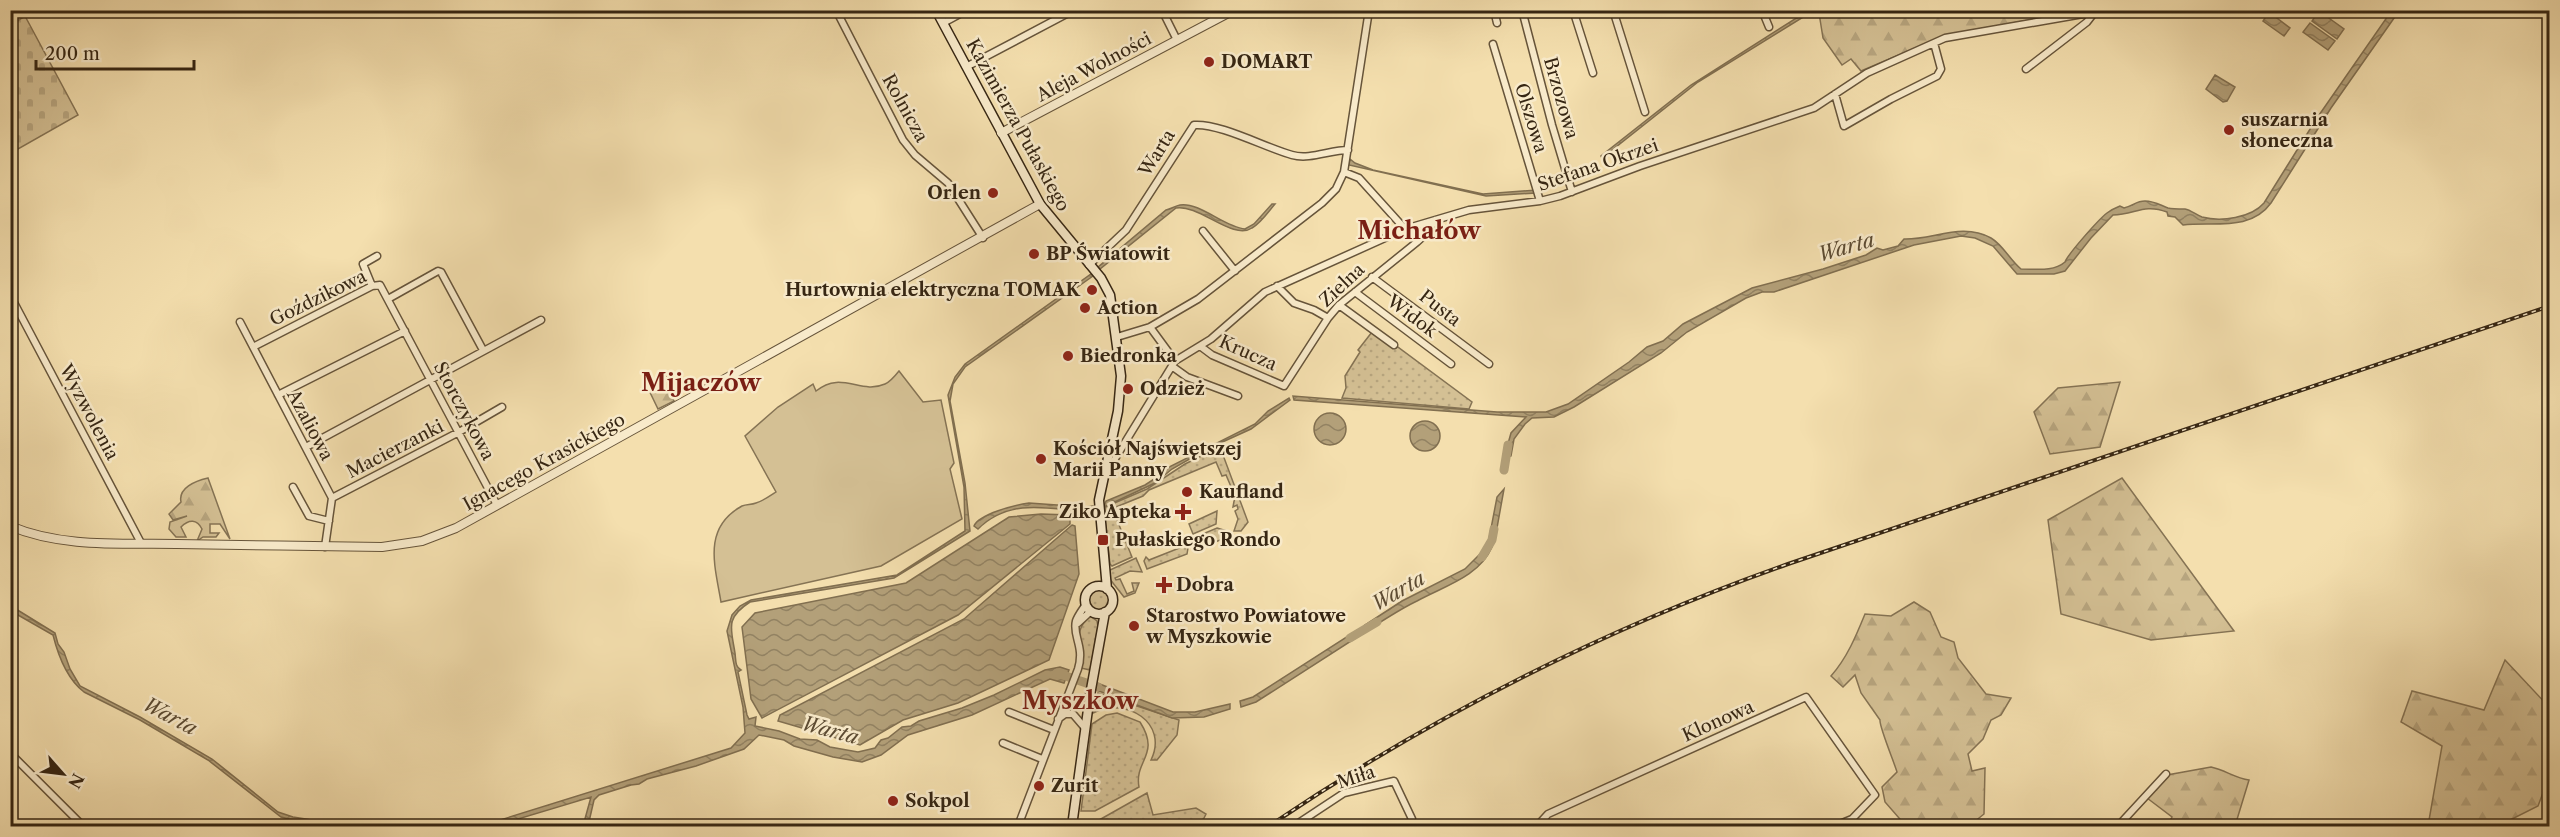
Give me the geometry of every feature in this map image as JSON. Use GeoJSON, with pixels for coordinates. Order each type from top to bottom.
{"type":"FeatureCollection","features":[{"type":"Feature","properties":{"kind":"main road","name":"Kazimierza Pułaskiego"},"geometry":{"type":"LineString","coordinates":[[936,10],[1041,204],[1100,277],[1110,295],[1117,337],[1121,388],[1114,433],[1099,500],[1107,588]]}},
{"type":"Feature","properties":{"kind":"main road","name":"Kazimierza Pułaskiego"},"geometry":{"type":"LineString","coordinates":[[1096,586],[1100,581],[1104,561]]}},
{"type":"Feature","properties":{"kind":"main road"},"geometry":{"type":"LineString","coordinates":[[1072,825],[1073,803],[1100,636],[1088,592],[1096,586],[1107,588],[1113,600],[1112,606],[1094,610]]}},
{"type":"Feature","properties":{"kind":"street","name":"Rolnicza"},"geometry":{"type":"LineString","coordinates":[[836,10],[903,140],[915,155],[948,183],[983,237]]}},
{"type":"Feature","properties":{"kind":"street"},"geometry":{"type":"LineString","coordinates":[[943,23],[967,10]]}},
{"type":"Feature","properties":{"kind":"street"},"geometry":{"type":"LineString","coordinates":[[966,67],[1074,10]]}},
{"type":"Feature","properties":{"kind":"street"},"geometry":{"type":"LineString","coordinates":[[1162,10],[1177,40]]}},
{"type":"Feature","properties":{"kind":"street","name":"Aleja Wolności"},"geometry":{"type":"LineString","coordinates":[[1001,133],[1234,10]]}},
{"type":"Feature","properties":{"kind":"street"},"geometry":{"type":"LineString","coordinates":[[1117,337],[1150,327],[1198,299],[1331,195],[1340,184],[1347,158],[1369,10]]}},
{"type":"Feature","properties":{"kind":"street"},"geometry":{"type":"LineString","coordinates":[[1494,10],[1497,23]]}},
{"type":"Feature","properties":{"kind":"street","name":"Brzozowa"},"geometry":{"type":"LineString","coordinates":[[1522,10],[1571,189]]}},
{"type":"Feature","properties":{"kind":"street"},"geometry":{"type":"LineString","coordinates":[[1573,10],[1593,73]]}},
{"type":"Feature","properties":{"kind":"street"},"geometry":{"type":"LineString","coordinates":[[1613,10],[1645,112]]}},
{"type":"Feature","properties":{"kind":"street"},"geometry":{"type":"LineString","coordinates":[[1762,10],[1769,27]]}},
{"type":"Feature","properties":{"kind":"street","name":"Stefana Okrzei"},"geometry":{"type":"LineString","coordinates":[[1104,476],[1174,364],[1200,346],[1258,297],[1277,286],[1405,229],[1468,210],[1539,199],[1815,108],[1868,73],[1945,38],[2106,10]]}},
{"type":"Feature","properties":{"kind":"street"},"geometry":{"type":"LineString","coordinates":[[2026,69],[2087,22],[2094,13]]}},
{"type":"Feature","properties":{"kind":"street"},"geometry":{"type":"LineString","coordinates":[[1835,94],[1844,126],[1937,76],[1941,69],[1934,43]]}},
{"type":"Feature","properties":{"kind":"street","name":"Olszowa"},"geometry":{"type":"LineString","coordinates":[[1492,44],[1539,199]]}},
{"type":"Feature","properties":{"kind":"street","name":"Warta"},"geometry":{"type":"LineString","coordinates":[[1089,265],[1126,230],[1194,125],[1203,125],[1250,139],[1294,155],[1348,150]]}},
{"type":"Feature","properties":{"kind":"street"},"geometry":{"type":"LineString","coordinates":[[1345,169],[1359,178],[1405,229]]}},
{"type":"Feature","properties":{"kind":"street","name":"Ignacego Krasickiego"},"geometry":{"type":"LineString","coordinates":[[10,526],[57,540],[325,547],[382,547],[415,543],[441,535],[975,243],[1041,204]]}},
{"type":"Feature","properties":{"kind":"street","name":"Zielna"},"geometry":{"type":"LineString","coordinates":[[1284,386],[1328,318],[1372,277],[1428,232],[1435,220]]}},
{"type":"Feature","properties":{"kind":"street"},"geometry":{"type":"LineString","coordinates":[[1203,231],[1235,271]]}},
{"type":"Feature","properties":{"kind":"street"},"geometry":{"type":"LineString","coordinates":[[372,286],[363,264],[377,256]]}},
{"type":"Feature","properties":{"kind":"street"},"geometry":{"type":"LineString","coordinates":[[388,299],[438,271],[441,272],[483,350]]}},
{"type":"Feature","properties":{"kind":"street","name":"Pusta"},"geometry":{"type":"LineString","coordinates":[[1372,277],[1489,364]]}},
{"type":"Feature","properties":{"kind":"street","name":"Goździkowa"},"geometry":{"type":"LineString","coordinates":[[254,347],[372,286],[381,285],[405,331]]}},
{"type":"Feature","properties":{"kind":"street"},"geometry":{"type":"LineString","coordinates":[[1277,286],[1294,303],[1328,318]]}},
{"type":"Feature","properties":{"kind":"street","name":"Widok"},"geometry":{"type":"LineString","coordinates":[[1355,292],[1451,364]]}},
{"type":"Feature","properties":{"kind":"street","name":"Wyzwolenia"},"geometry":{"type":"LineString","coordinates":[[10,295],[141,543]]}},
{"type":"Feature","properties":{"kind":"street"},"geometry":{"type":"LineString","coordinates":[[1340,305],[1394,345]]}},
{"type":"Feature","properties":{"kind":"street"},"geometry":{"type":"LineString","coordinates":[[306,447],[540,320]]}},
{"type":"Feature","properties":{"kind":"street","name":"Azaliowa"},"geometry":{"type":"LineString","coordinates":[[240,322],[332,498]]}},
{"type":"Feature","properties":{"kind":"street"},"geometry":{"type":"LineString","coordinates":[[1150,327],[1174,364],[1187,377],[1238,396]]}},
{"type":"Feature","properties":{"kind":"street"},"geometry":{"type":"LineString","coordinates":[[278,396],[405,331]]}},
{"type":"Feature","properties":{"kind":"street","name":"Storczykowa"},"geometry":{"type":"LineString","coordinates":[[405,331],[497,505]]}},
{"type":"Feature","properties":{"kind":"street","name":"Krucza"},"geometry":{"type":"LineString","coordinates":[[1200,346],[1212,355],[1284,386]]}},
{"type":"Feature","properties":{"kind":"street","name":"Macierzanki"},"geometry":{"type":"LineString","coordinates":[[332,498],[502,407]]}},
{"type":"Feature","properties":{"kind":"street"},"geometry":{"type":"LineString","coordinates":[[293,487],[309,516],[329,521]]}},
{"type":"Feature","properties":{"kind":"street"},"geometry":{"type":"LineString","coordinates":[[325,547],[332,498]]}},
{"type":"Feature","properties":{"kind":"street"},"geometry":{"type":"LineString","coordinates":[[1018,826],[1076,673],[1081,655],[1076,621],[1094,610]]}},
{"type":"Feature","properties":{"kind":"street","name":"Klonowa"},"geometry":{"type":"LineString","coordinates":[[1537,826],[1548,814],[1806,697],[1875,795],[1852,819]]}},
{"type":"Feature","properties":{"kind":"street"},"geometry":{"type":"LineString","coordinates":[[1009,712],[1054,730]]}},
{"type":"Feature","properties":{"kind":"street"},"geometry":{"type":"LineString","coordinates":[[1058,720],[1065,714],[1073,714],[1085,728]]}},
{"type":"Feature","properties":{"kind":"street"},"geometry":{"type":"LineString","coordinates":[[1003,743],[1042,759]]}},
{"type":"Feature","properties":{"kind":"street"},"geometry":{"type":"LineString","coordinates":[[10,753],[83,826]]}},
{"type":"Feature","properties":{"kind":"street"},"geometry":{"type":"LineString","coordinates":[[2118,826],[2166,774]]}},
{"type":"Feature","properties":{"kind":"street","name":"Miła"},"geometry":{"type":"LineString","coordinates":[[1294,826],[1344,793],[1394,781],[1412,819]]}},
{"type":"Feature","properties":{"kind":"street"},"geometry":{"type":"LineString","coordinates":[[1835,826],[1852,819],[1857,826]]}},
{"type":"Feature","properties":{"kind":"green space"},"geometry":{"type":"Polygon","coordinates":[[[1824,10],[2078,11],[1946,35],[1861,71],[1851,59],[1842,65],[1823,38],[1819,13],[1824,10]]]}},
{"type":"Feature","properties":{"kind":"green space"},"geometry":{"type":"Polygon","coordinates":[[[25,16],[78,115],[11,153],[11,25],[25,16]]]}},
{"type":"Feature","properties":{"kind":"green space"},"geometry":{"type":"Polygon","coordinates":[[[1372,332],[1395,345],[1472,402],[1469,409],[1342,398],[1346,388],[1345,376],[1360,352],[1358,350],[1372,332]]]}},
{"type":"Feature","properties":{"kind":"green space"},"geometry":{"type":"Polygon","coordinates":[[[899,371],[923,402],[941,400],[954,463],[950,469],[962,519],[881,566],[721,602],[714,549],[721,525],[729,515],[742,506],[759,502],[776,492],[745,436],[778,407],[813,384],[816,391],[825,385],[843,382],[876,387],[889,382],[899,371]]]}},
{"type":"Feature","properties":{"kind":"green space"},"geometry":{"type":"Polygon","coordinates":[[[662,374],[666,377],[661,388],[668,390],[674,401],[658,409],[645,382],[652,380],[657,384],[658,375],[662,374]]]}},
{"type":"Feature","properties":{"kind":"green space"},"geometry":{"type":"Polygon","coordinates":[[[2120,382],[2100,447],[2050,454],[2034,412],[2058,388],[2120,382]]]}},
{"type":"Feature","properties":{"kind":"green space"},"geometry":{"type":"Polygon","coordinates":[[[1220,447],[1248,522],[1241,531],[1234,531],[1238,519],[1235,511],[1238,509],[1237,505],[1233,507],[1235,496],[1226,475],[1222,476],[1216,462],[1149,490],[1143,496],[1116,507],[1117,511],[1105,516],[1105,507],[1147,489],[1185,464],[1220,447]]]}},
{"type":"Feature","properties":{"kind":"green space"},"geometry":{"type":"Polygon","coordinates":[[[208,478],[230,539],[220,524],[210,524],[210,533],[219,533],[216,537],[203,537],[197,541],[202,529],[198,523],[193,521],[181,527],[186,537],[176,537],[169,529],[170,522],[187,516],[173,520],[169,514],[181,502],[185,489],[193,483],[208,478]]]}},
{"type":"Feature","properties":{"kind":"green space"},"geometry":{"type":"Polygon","coordinates":[[[2122,478],[2234,631],[2151,640],[2061,614],[2048,520],[2122,478]]]}},
{"type":"Feature","properties":{"kind":"green space"},"geometry":{"type":"Polygon","coordinates":[[[1217,511],[1216,524],[1193,534],[1189,524],[1217,511]]]}},
{"type":"Feature","properties":{"kind":"green space"},"geometry":{"type":"Polygon","coordinates":[[[1115,515],[1132,557],[1112,566],[1105,520],[1115,515]]]}},
{"type":"Feature","properties":{"kind":"green space"},"geometry":{"type":"Polygon","coordinates":[[[1217,528],[1227,531],[1225,538],[1196,550],[1192,542],[1193,538],[1217,528]]]}},
{"type":"Feature","properties":{"kind":"green space"},"geometry":{"type":"Polygon","coordinates":[[[1182,542],[1188,548],[1187,554],[1147,569],[1144,561],[1146,557],[1149,560],[1182,547],[1182,542]]]}},
{"type":"Feature","properties":{"kind":"green space"},"geometry":{"type":"Polygon","coordinates":[[[1136,558],[1142,572],[1130,571],[1115,578],[1120,579],[1127,594],[1134,591],[1132,583],[1139,583],[1135,593],[1124,597],[1109,578],[1110,570],[1136,558]]]}},
{"type":"Feature","properties":{"kind":"green space"},"geometry":{"type":"Polygon","coordinates":[[[1095,590],[1103,590],[1109,596],[1109,604],[1103,610],[1095,610],[1089,604],[1089,596],[1095,590]]]}},
{"type":"Feature","properties":{"kind":"green space"},"geometry":{"type":"Polygon","coordinates":[[[1914,602],[1930,612],[1941,637],[1954,642],[1958,658],[1986,694],[2011,698],[2001,715],[1991,720],[1983,739],[1968,754],[1972,771],[1985,768],[1984,814],[1969,826],[1906,826],[1885,802],[1882,787],[1897,772],[1880,720],[1861,693],[1855,675],[1843,687],[1831,676],[1855,639],[1865,614],[1891,616],[1914,602]]]}},
{"type":"Feature","properties":{"kind":"green space"},"geometry":{"type":"Polygon","coordinates":[[[1090,616],[1097,621],[1098,627],[1090,670],[1081,668],[1080,634],[1084,623],[1090,616]]]}},
{"type":"Feature","properties":{"kind":"green space"},"geometry":{"type":"Polygon","coordinates":[[[2505,660],[2549,707],[2549,777],[2538,806],[2506,822],[2505,826],[2428,826],[2442,746],[2401,722],[2412,691],[2484,710],[2505,660]]]}},
{"type":"Feature","properties":{"kind":"green space"},"geometry":{"type":"Polygon","coordinates":[[[1098,693],[1179,720],[1177,735],[1157,760],[1151,760],[1155,747],[1154,735],[1149,724],[1141,716],[1119,708],[1093,713],[1098,693]]]}},
{"type":"Feature","properties":{"kind":"green space"},"geometry":{"type":"Polygon","coordinates":[[[1117,713],[1140,722],[1146,733],[1148,750],[1138,778],[1139,787],[1095,811],[1081,811],[1092,724],[1106,715],[1117,713]]]}},
{"type":"Feature","properties":{"kind":"green space"},"geometry":{"type":"Polygon","coordinates":[[[2211,767],[2249,780],[2235,826],[2167,826],[2172,817],[2147,798],[2167,775],[2211,767]]]}},
{"type":"Feature","properties":{"kind":"green space"},"geometry":{"type":"Polygon","coordinates":[[[1147,793],[1153,815],[1196,808],[1206,814],[1200,826],[1092,826],[1092,824],[1147,793]]]}},
{"type":"Feature","properties":{"kind":"water"},"geometry":{"type":"Polygon","coordinates":[[[1809,10],[1813,11],[1698,82],[1602,158],[1601,156],[1691,85],[1809,10]]]}},
{"type":"Feature","properties":{"kind":"water"},"geometry":{"type":"Polygon","coordinates":[[[2392,10],[2399,11],[2331,108],[2271,203],[2253,218],[2242,222],[2183,225],[2175,217],[2168,216],[2167,212],[2145,209],[2113,215],[2065,271],[2054,274],[2017,274],[1993,246],[1975,238],[1961,236],[1914,245],[1774,292],[1762,292],[1746,298],[1687,332],[1661,353],[1574,407],[1554,417],[1532,418],[1514,439],[1511,456],[1504,458],[1511,433],[1526,417],[1294,400],[1293,396],[1497,412],[1546,412],[1568,404],[1647,347],[1663,341],[1683,324],[1752,288],[1823,269],[1866,255],[1877,248],[1883,250],[1898,246],[1904,239],[1958,232],[1980,233],[1995,241],[2021,269],[2044,269],[2065,262],[2097,222],[2120,206],[2124,208],[2148,201],[2210,218],[2227,219],[2244,215],[2264,203],[2317,118],[2392,10]]]}},
{"type":"Feature","properties":{"kind":"water"},"geometry":{"type":"Polygon","coordinates":[[[2319,11],[2344,29],[2337,39],[2312,21],[2319,11]]]}},
{"type":"Feature","properties":{"kind":"water"},"geometry":{"type":"Polygon","coordinates":[[[2269,12],[2290,28],[2284,36],[2263,21],[2269,12]]]}},
{"type":"Feature","properties":{"kind":"water"},"geometry":{"type":"Polygon","coordinates":[[[2310,23],[2335,41],[2328,50],[2303,32],[2310,23]]]}},
{"type":"Feature","properties":{"kind":"water"},"geometry":{"type":"Polygon","coordinates":[[[2215,75],[2235,87],[2227,101],[2223,102],[2206,89],[2215,75]]]}},
{"type":"Feature","properties":{"kind":"water"},"geometry":{"type":"Polygon","coordinates":[[[1350,159],[1373,170],[1483,194],[1536,190],[1536,193],[1486,196],[1349,165],[1350,159]]]}},
{"type":"Feature","properties":{"kind":"water"},"geometry":{"type":"Polygon","coordinates":[[[1272,204],[1275,204],[1258,223],[1244,231],[1235,230],[1195,211],[1176,208],[1100,269],[1098,267],[1166,210],[1176,206],[1196,207],[1229,224],[1245,229],[1254,224],[1272,204]]]}},
{"type":"Feature","properties":{"kind":"water"},"geometry":{"type":"Polygon","coordinates":[[[1091,274],[1093,276],[965,367],[953,384],[950,401],[965,483],[970,531],[894,578],[750,602],[737,613],[731,630],[736,663],[741,670],[738,672],[747,715],[749,719],[756,717],[755,726],[779,731],[800,739],[817,740],[830,747],[858,752],[875,748],[881,740],[888,738],[902,727],[962,708],[1045,670],[1060,667],[1069,670],[1064,683],[1050,679],[972,715],[908,735],[881,755],[862,762],[833,757],[794,746],[784,740],[759,735],[744,749],[599,795],[594,800],[588,826],[583,826],[591,797],[495,826],[481,826],[731,748],[745,733],[743,707],[727,631],[732,615],[740,606],[751,600],[897,575],[965,531],[964,487],[948,395],[955,377],[965,364],[1091,274]]]}},
{"type":"Feature","properties":{"kind":"water"},"geometry":{"type":"Polygon","coordinates":[[[1289,398],[1290,400],[1251,429],[1207,449],[1172,469],[1155,483],[1104,507],[1106,501],[1145,485],[1167,468],[1255,424],[1268,411],[1289,398]]]}},
{"type":"Feature","properties":{"kind":"water"},"geometry":{"type":"Polygon","coordinates":[[[1330,413],[1341,418],[1346,429],[1341,440],[1330,445],[1319,440],[1314,429],[1319,418],[1330,413]]]}},
{"type":"Feature","properties":{"kind":"water"},"geometry":{"type":"Polygon","coordinates":[[[1425,421],[1436,425],[1440,436],[1436,447],[1425,451],[1414,447],[1410,436],[1414,425],[1425,421]]]}},
{"type":"Feature","properties":{"kind":"water"},"geometry":{"type":"Polygon","coordinates":[[[1504,489],[1495,539],[1489,539],[1497,497],[1504,489]]]}},
{"type":"Feature","properties":{"kind":"water"},"geometry":{"type":"Polygon","coordinates":[[[1029,503],[1094,506],[1091,513],[1093,516],[1084,518],[1087,512],[1030,507],[1003,513],[990,519],[978,529],[974,526],[990,514],[1029,503]]]}},
{"type":"Feature","properties":{"kind":"water"},"geometry":{"type":"Polygon","coordinates":[[[1041,514],[1070,515],[1070,524],[958,615],[762,718],[751,699],[742,627],[755,613],[906,583],[1009,517],[1041,514]]]}},
{"type":"Feature","properties":{"kind":"water"},"geometry":{"type":"Polygon","coordinates":[[[1072,525],[1075,526],[1079,574],[1049,660],[958,703],[903,720],[860,745],[778,721],[780,715],[964,619],[1072,525]]]}},
{"type":"Feature","properties":{"kind":"water"},"geometry":{"type":"Polygon","coordinates":[[[1487,547],[1492,547],[1479,566],[1460,580],[1404,608],[1368,630],[1365,625],[1402,601],[1465,569],[1487,547]]]}},
{"type":"Feature","properties":{"kind":"water"},"geometry":{"type":"Polygon","coordinates":[[[11,606],[55,633],[58,644],[80,686],[140,717],[212,759],[278,812],[293,817],[350,826],[308,824],[281,817],[208,760],[140,720],[84,692],[64,666],[53,635],[11,611],[11,606]]]}},
{"type":"Feature","properties":{"kind":"water"},"geometry":{"type":"Polygon","coordinates":[[[1359,629],[1362,634],[1256,702],[1241,707],[1240,701],[1253,697],[1359,629]]]}},
{"type":"Feature","properties":{"kind":"water"},"geometry":{"type":"Polygon","coordinates":[[[1097,683],[1173,712],[1195,712],[1230,704],[1230,709],[1204,717],[1172,718],[1096,690],[1097,683]]]}},
{"type":"Feature","properties":{"kind":"waterway","name":"Warta"},"geometry":{"type":"LineString","coordinates":[[1504,470],[1508,445]]}},
{"type":"Feature","properties":{"kind":"waterway","name":"Warta"},"geometry":{"type":"LineString","coordinates":[[1482,557],[1492,540],[1494,529]]}},
{"type":"Feature","properties":{"kind":"waterway","name":"Warta"},"geometry":{"type":"LineString","coordinates":[[1350,638],[1377,622]]}},
{"type":"Feature","properties":{"kind":"waterway","name":"Warta"},"geometry":{"type":"LineString","coordinates":[[1057,673],[1098,687]]}},
{"type":"Feature","properties":{"kind":"railway"},"geometry":{"type":"LineString","coordinates":[[1269,826],[1392,748],[1520,678],[1719,589],[2550,306]]}},
{"type":"Feature","properties":{"kind":"place","name":"DOMART"},"geometry":{"type":"Point","coordinates":[1209,62]}},
{"type":"Feature","properties":{"kind":"place","name":"suszarnia słoneczna"},"geometry":{"type":"Point","coordinates":[2229,130]}},
{"type":"Feature","properties":{"kind":"place","name":"Orlen"},"geometry":{"type":"Point","coordinates":[993,193]}},
{"type":"Feature","properties":{"kind":"place","name":"BP Światowit"},"geometry":{"type":"Point","coordinates":[1034,254]}},
{"type":"Feature","properties":{"kind":"place","name":"Hurtownia elektryczna TOMAK"},"geometry":{"type":"Point","coordinates":[1092,290]}},
{"type":"Feature","properties":{"kind":"place","name":"Action"},"geometry":{"type":"Point","coordinates":[1085,308]}},
{"type":"Feature","properties":{"kind":"place","name":"Biedronka"},"geometry":{"type":"Point","coordinates":[1068,356]}},
{"type":"Feature","properties":{"kind":"place","name":"Odzież"},"geometry":{"type":"Point","coordinates":[1128,389]}},
{"type":"Feature","properties":{"kind":"place","name":"Kościół Najświętszej Marii Panny"},"geometry":{"type":"Point","coordinates":[1041,459]}},
{"type":"Feature","properties":{"kind":"place","name":"Kaufland"},"geometry":{"type":"Point","coordinates":[1187,492]}},
{"type":"Feature","properties":{"kind":"place","name":"Ziko Apteka"},"geometry":{"type":"Point","coordinates":[1183,512]}},
{"type":"Feature","properties":{"kind":"place","name":"Pułaskiego Rondo"},"geometry":{"type":"Point","coordinates":[1103,540]}},
{"type":"Feature","properties":{"kind":"place","name":"Dobra"},"geometry":{"type":"Point","coordinates":[1164,585]}},
{"type":"Feature","properties":{"kind":"place","name":"Starostwo Powiatowe w Myszkowie"},"geometry":{"type":"Point","coordinates":[1134,626]}},
{"type":"Feature","properties":{"kind":"place","name":"Zurit"},"geometry":{"type":"Point","coordinates":[1039,786]}},
{"type":"Feature","properties":{"kind":"place","name":"Sokpol"},"geometry":{"type":"Point","coordinates":[893,801]}},
{"type":"Feature","properties":{"kind":"district","name":"Michałów"},"geometry":{"type":"Point","coordinates":[1419,230]}},
{"type":"Feature","properties":{"kind":"district","name":"Mijaczów"},"geometry":{"type":"Point","coordinates":[701,382]}},
{"type":"Feature","properties":{"kind":"district","name":"Myszków"},"geometry":{"type":"Point","coordinates":[1080,700]}}]}
